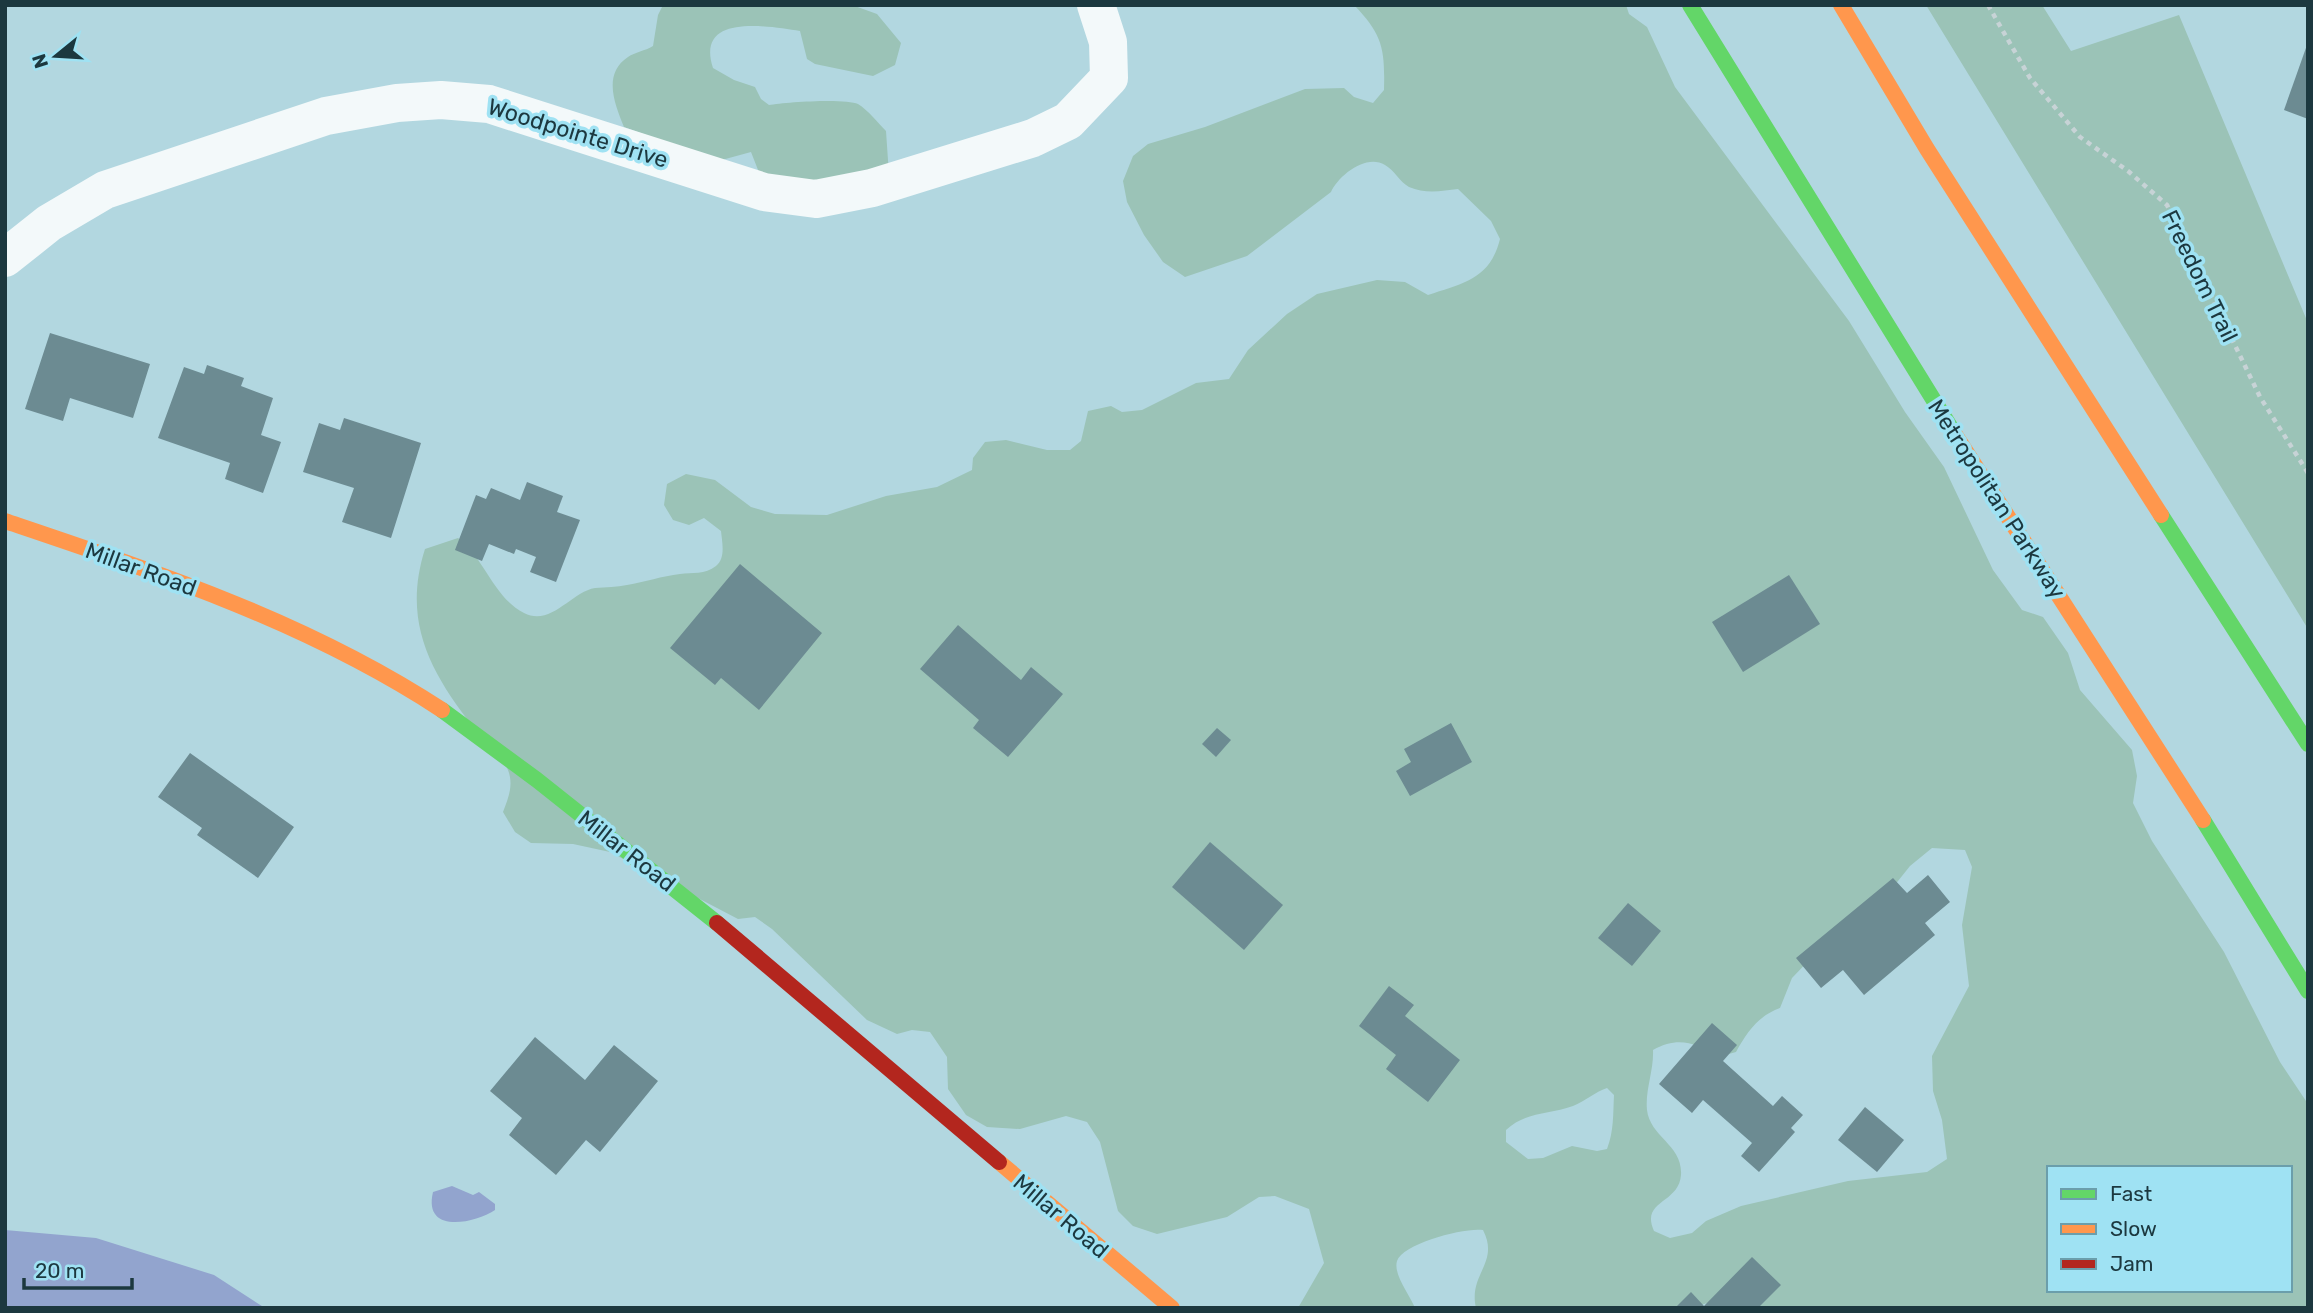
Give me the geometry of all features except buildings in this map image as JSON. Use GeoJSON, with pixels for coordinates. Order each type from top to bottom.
{"type":"FeatureCollection","features":[{"type":"Feature","properties":{"kind":"main road","name":"Metropolitan Parkway"},"geometry":{"type":"LineString","coordinates":[[1690,5],[1924,386],[2214,836],[2308,991]]}},
{"type":"Feature","properties":{"kind":"main road"},"geometry":{"type":"LineString","coordinates":[[1840,5],[1927,149],[2308,744]]}},
{"type":"Feature","properties":{"kind":"main road","name":"Millar Road"},"geometry":{"type":"LineString","coordinates":[[5,521],[172,579],[319,640],[392,679],[468,726],[821,1008],[1002,1168],[1172,1308]]}},
{"type":"Feature","properties":{"kind":"street","name":"Woodpointe Drive"},"geometry":{"type":"LineString","coordinates":[[5,258],[48,223],[105,190],[326,116],[397,103],[441,100],[489,104],[764,192],[816,199],[872,188],[1033,138],[1068,121],[1109,78],[1108,42],[1096,5]]}},
{"type":"Feature","properties":{"kind":"path","name":"Freedom Trail"},"geometry":{"type":"LineString","coordinates":[[1988,5],[2030,78],[2080,137],[2128,171],[2167,205],[2260,397],[2308,473]]}},
{"type":"Feature","properties":{"kind":"green space"},"geometry":{"type":"Polygon","coordinates":[[[663,5],[852,5],[877,14],[901,43],[895,65],[873,76],[815,64],[807,59],[800,31],[737,27],[714,38],[710,50],[713,68],[734,80],[755,87],[761,99],[769,105],[829,101],[858,104],[886,131],[889,175],[878,187],[760,175],[751,152],[718,161],[624,127],[614,100],[615,72],[628,57],[653,46],[658,15],[663,5]]]}},
{"type":"Feature","properties":{"kind":"green space"},"geometry":{"type":"Polygon","coordinates":[[[1354,5],[1626,5],[1629,14],[1647,27],[1675,87],[1849,321],[1905,412],[1944,467],[1993,570],[2022,610],[2043,617],[2068,653],[2080,690],[2132,750],[2137,776],[2133,803],[2152,841],[2224,952],[2280,1062],[2308,1104],[2308,1308],[1749,1308],[1710,1302],[1693,1308],[1476,1308],[1476,1286],[1488,1251],[1483,1230],[1475,1230],[1422,1242],[1402,1254],[1397,1261],[1397,1272],[1415,1308],[1298,1308],[1324,1263],[1309,1209],[1275,1196],[1259,1197],[1227,1217],[1157,1234],[1133,1226],[1118,1211],[1100,1142],[1087,1122],[1066,1116],[1020,1129],[987,1127],[966,1115],[948,1089],[947,1057],[930,1032],[912,1030],[897,1034],[867,1020],[772,929],[755,917],[738,919],[610,852],[573,844],[531,843],[515,832],[503,812],[510,786],[508,770],[458,707],[433,666],[424,644],[417,599],[425,549],[458,538],[475,555],[496,587],[513,606],[524,613],[543,616],[595,588],[623,586],[673,575],[703,572],[716,566],[722,554],[721,531],[704,518],[689,525],[673,520],[664,505],[667,484],[686,474],[715,480],[751,507],[775,514],[827,515],[886,496],[937,487],[972,470],[973,458],[985,442],[1006,440],[1047,450],[1070,450],[1081,441],[1088,411],[1111,406],[1122,412],[1142,410],[1196,383],[1229,379],[1248,350],[1287,314],[1317,294],[1377,280],[1405,282],[1428,295],[1474,278],[1490,263],[1500,239],[1491,221],[1458,189],[1421,191],[1409,187],[1388,167],[1378,162],[1361,164],[1346,173],[1331,192],[1247,256],[1185,277],[1163,262],[1144,235],[1127,202],[1123,181],[1133,156],[1148,144],[1205,127],[1305,89],[1344,88],[1354,97],[1373,103],[1384,90],[1384,64],[1377,34],[1354,5]],[[1932,848],[1910,866],[1886,896],[1816,953],[1792,978],[1780,1008],[1765,1015],[1754,1026],[1736,1052],[1718,1057],[1702,1048],[1679,1042],[1653,1050],[1647,1095],[1649,1119],[1677,1156],[1681,1175],[1674,1192],[1652,1213],[1654,1231],[1670,1238],[1692,1233],[1706,1221],[1741,1206],[1848,1181],[1927,1172],[1947,1159],[1942,1120],[1933,1091],[1932,1056],[1969,986],[1962,925],[1972,867],[1965,850],[1932,848]],[[1607,1088],[1573,1106],[1530,1116],[1514,1124],[1506,1130],[1506,1142],[1528,1159],[1543,1158],[1572,1146],[1597,1151],[1607,1149],[1612,1129],[1614,1095],[1607,1088]]]}},
{"type":"Feature","properties":{"kind":"green space"},"geometry":{"type":"Polygon","coordinates":[[[1926,5],[2042,5],[2071,51],[2179,15],[2308,323],[2308,629],[1926,5]]]}},
{"type":"Feature","properties":{"kind":"water"},"geometry":{"type":"Polygon","coordinates":[[[452,1186],[473,1195],[479,1192],[495,1204],[495,1210],[463,1222],[442,1220],[435,1214],[432,1205],[433,1192],[452,1186]]]}},
{"type":"Feature","properties":{"kind":"water"},"geometry":{"type":"Polygon","coordinates":[[[5,1230],[96,1238],[214,1275],[265,1308],[5,1308],[5,1230]]]}},
{"type":"Feature","properties":{"kind":"traffic: fast"},"geometry":{"type":"LineString","coordinates":[[1690,5],[1954,433]]}},
{"type":"Feature","properties":{"kind":"traffic: fast"},"geometry":{"type":"LineString","coordinates":[[2161,515],[2308,744]]}},
{"type":"Feature","properties":{"kind":"traffic: fast"},"geometry":{"type":"LineString","coordinates":[[442,710],[537,780],[717,923]]}},
{"type":"Feature","properties":{"kind":"traffic: fast"},"geometry":{"type":"LineString","coordinates":[[2203,820],[2308,991]]}},
{"type":"Feature","properties":{"kind":"traffic: slow"},"geometry":{"type":"LineString","coordinates":[[1841,5],[1927,149],[2161,515]]}},
{"type":"Feature","properties":{"kind":"traffic: slow"},"geometry":{"type":"LineString","coordinates":[[1954,433],[2203,820]]}},
{"type":"Feature","properties":{"kind":"traffic: slow"},"geometry":{"type":"LineString","coordinates":[[5,521],[174,580],[285,625],[391,679],[442,710]]}},
{"type":"Feature","properties":{"kind":"traffic: slow"},"geometry":{"type":"LineString","coordinates":[[999,1162],[1172,1308]]}},
{"type":"Feature","properties":{"kind":"traffic: jam"},"geometry":{"type":"LineString","coordinates":[[717,923],[999,1162]]}}]}
